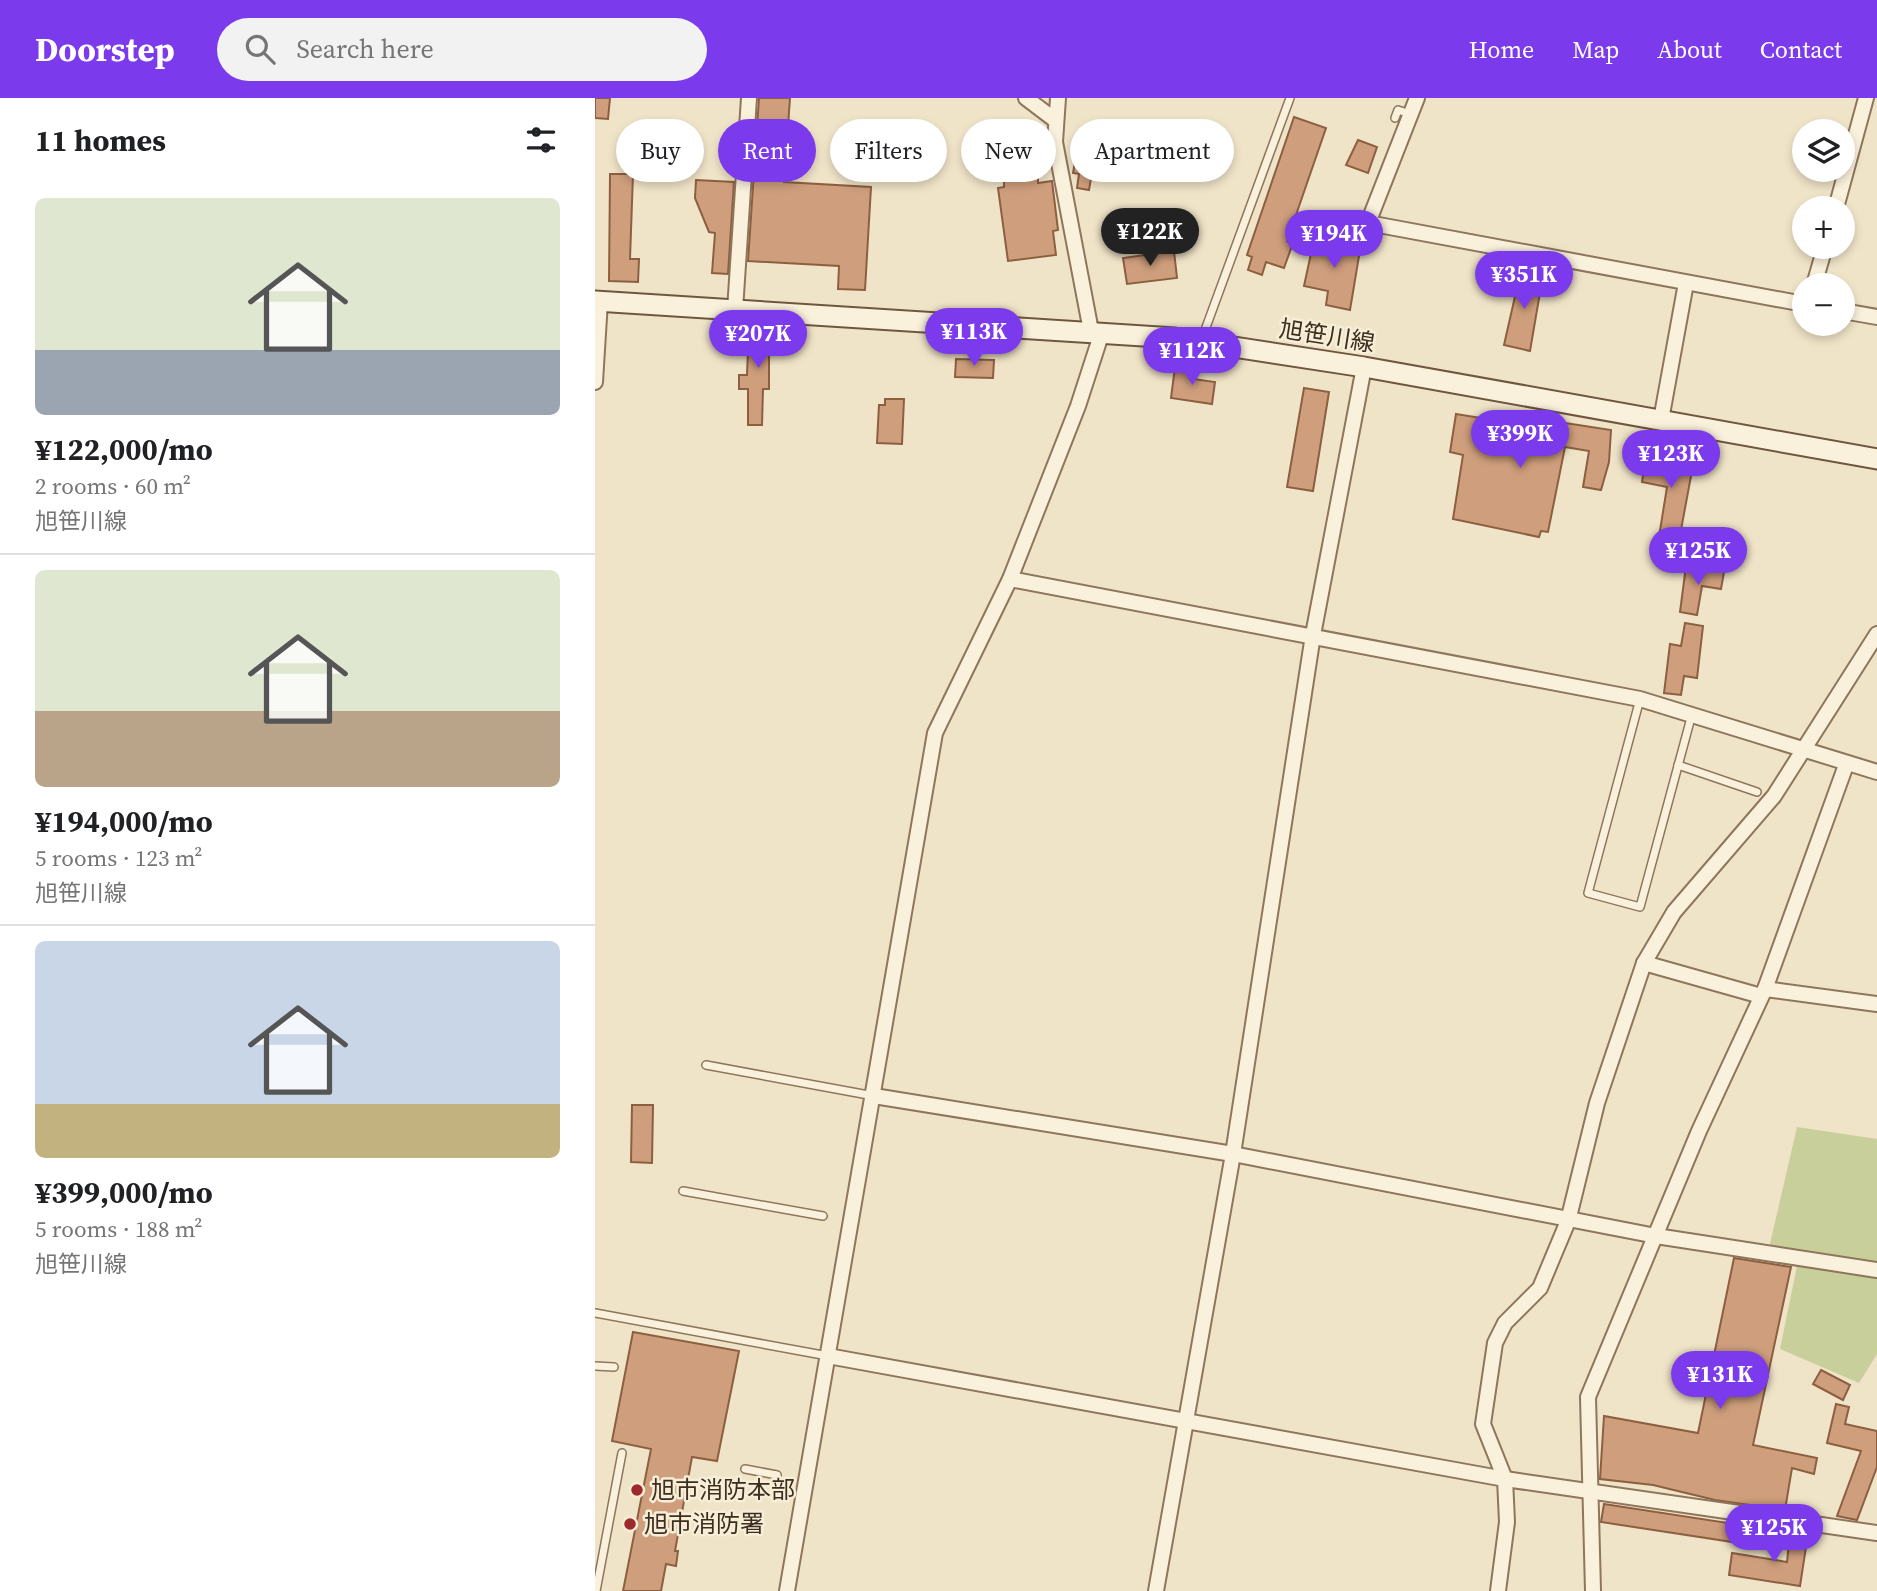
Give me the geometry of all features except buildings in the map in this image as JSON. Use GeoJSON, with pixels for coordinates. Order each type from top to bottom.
{"type":"FeatureCollection","features":[{"type":"Feature","properties":{"kind":"main road","name":"旭笹川線"},"geometry":{"type":"LineString","coordinates":[[598,301],[1096,331],[1200,341],[1364,367],[1877,459]]}},
{"type":"Feature","properties":{"kind":"street"},"geometry":{"type":"LineString","coordinates":[[735,310],[749,98]]}},
{"type":"Feature","properties":{"kind":"street"},"geometry":{"type":"LineString","coordinates":[[1026,98],[1054,119]]}},
{"type":"Feature","properties":{"kind":"street"},"geometry":{"type":"LineString","coordinates":[[1055,119],[1058,98]]}},
{"type":"Feature","properties":{"kind":"street"},"geometry":{"type":"LineString","coordinates":[[1417,98],[1368,223],[1792,302]]}},
{"type":"Feature","properties":{"kind":"street"},"geometry":{"type":"LineString","coordinates":[[1839,196],[1866,98]]}},
{"type":"Feature","properties":{"kind":"street"},"geometry":{"type":"LineString","coordinates":[[787,1591],[935,733],[1010,579],[1078,407],[1096,331],[1056,147]]}},
{"type":"Feature","properties":{"kind":"street"},"geometry":{"type":"LineString","coordinates":[[1661,420],[1686,283]]}},
{"type":"Feature","properties":{"kind":"street"},"geometry":{"type":"LineString","coordinates":[[595,382],[598,301]]}},
{"type":"Feature","properties":{"kind":"street"},"geometry":{"type":"LineString","coordinates":[[1855,313],[1877,317]]}},
{"type":"Feature","properties":{"kind":"street"},"geometry":{"type":"LineString","coordinates":[[1156,1591],[1233,1154],[1313,635],[1364,367]]}},
{"type":"Feature","properties":{"kind":"street"},"geometry":{"type":"LineString","coordinates":[[1010,579],[1640,699],[1846,765],[1877,772]]}},
{"type":"Feature","properties":{"kind":"street"},"geometry":{"type":"LineString","coordinates":[[1498,1591],[1507,1522],[1505,1479],[1483,1424],[1495,1343],[1505,1322],[1541,1288],[1569,1221],[1597,1102],[1644,963],[1674,912],[1774,796],[1877,634]]}},
{"type":"Feature","properties":{"kind":"street"},"geometry":{"type":"LineString","coordinates":[[1593,1591],[1588,1397],[1699,1131],[1763,993],[1846,765]]}},
{"type":"Feature","properties":{"kind":"street"},"geometry":{"type":"LineString","coordinates":[[1644,963],[1763,993],[1877,1004]]}},
{"type":"Feature","properties":{"kind":"street"},"geometry":{"type":"LineString","coordinates":[[874,1096],[1233,1154],[1569,1221],[1877,1270]]}},
{"type":"Feature","properties":{"kind":"street"},"geometry":{"type":"LineString","coordinates":[[828,1356],[1505,1479],[1877,1533]]}},
{"type":"Feature","properties":{"kind":"lane"},"geometry":{"type":"LineString","coordinates":[[1200,341],[1290,98]]}},
{"type":"Feature","properties":{"kind":"lane"},"geometry":{"type":"LineString","coordinates":[[1395,118],[1398,110],[1411,114]]}},
{"type":"Feature","properties":{"kind":"lane"},"geometry":{"type":"LineString","coordinates":[[1640,699],[1588,893],[1640,907],[1692,714]]}},
{"type":"Feature","properties":{"kind":"lane"},"geometry":{"type":"LineString","coordinates":[[1678,765],[1757,792]]}},
{"type":"Feature","properties":{"kind":"lane"},"geometry":{"type":"LineString","coordinates":[[706,1065],[874,1096]]}},
{"type":"Feature","properties":{"kind":"lane"},"geometry":{"type":"LineString","coordinates":[[683,1191],[823,1216]]}},
{"type":"Feature","properties":{"kind":"lane"},"geometry":{"type":"LineString","coordinates":[[595,1312],[828,1356]]}},
{"type":"Feature","properties":{"kind":"lane"},"geometry":{"type":"LineString","coordinates":[[595,1366],[614,1367]]}},
{"type":"Feature","properties":{"kind":"lane"},"geometry":{"type":"LineString","coordinates":[[596,1591],[622,1453]]}},
{"type":"Feature","properties":{"kind":"lane"},"geometry":{"type":"LineString","coordinates":[[745,1469],[777,1475]]}},
{"type":"Feature","properties":{"kind":"green space"},"geometry":{"type":"Polygon","coordinates":[[[1797,1127],[1877,1139],[1877,1263],[1769,1248],[1797,1127]]]}},
{"type":"Feature","properties":{"kind":"green space"},"geometry":{"type":"Polygon","coordinates":[[[1797,1266],[1877,1277],[1877,1354],[1859,1383],[1780,1349],[1797,1266]]]}},
{"type":"Feature","properties":{"kind":"place","name":"旭市消防本部"},"geometry":{"type":"Point","coordinates":[637,1490]}},
{"type":"Feature","properties":{"kind":"place","name":"旭市消防署"},"geometry":{"type":"Point","coordinates":[630,1524]}}]}
